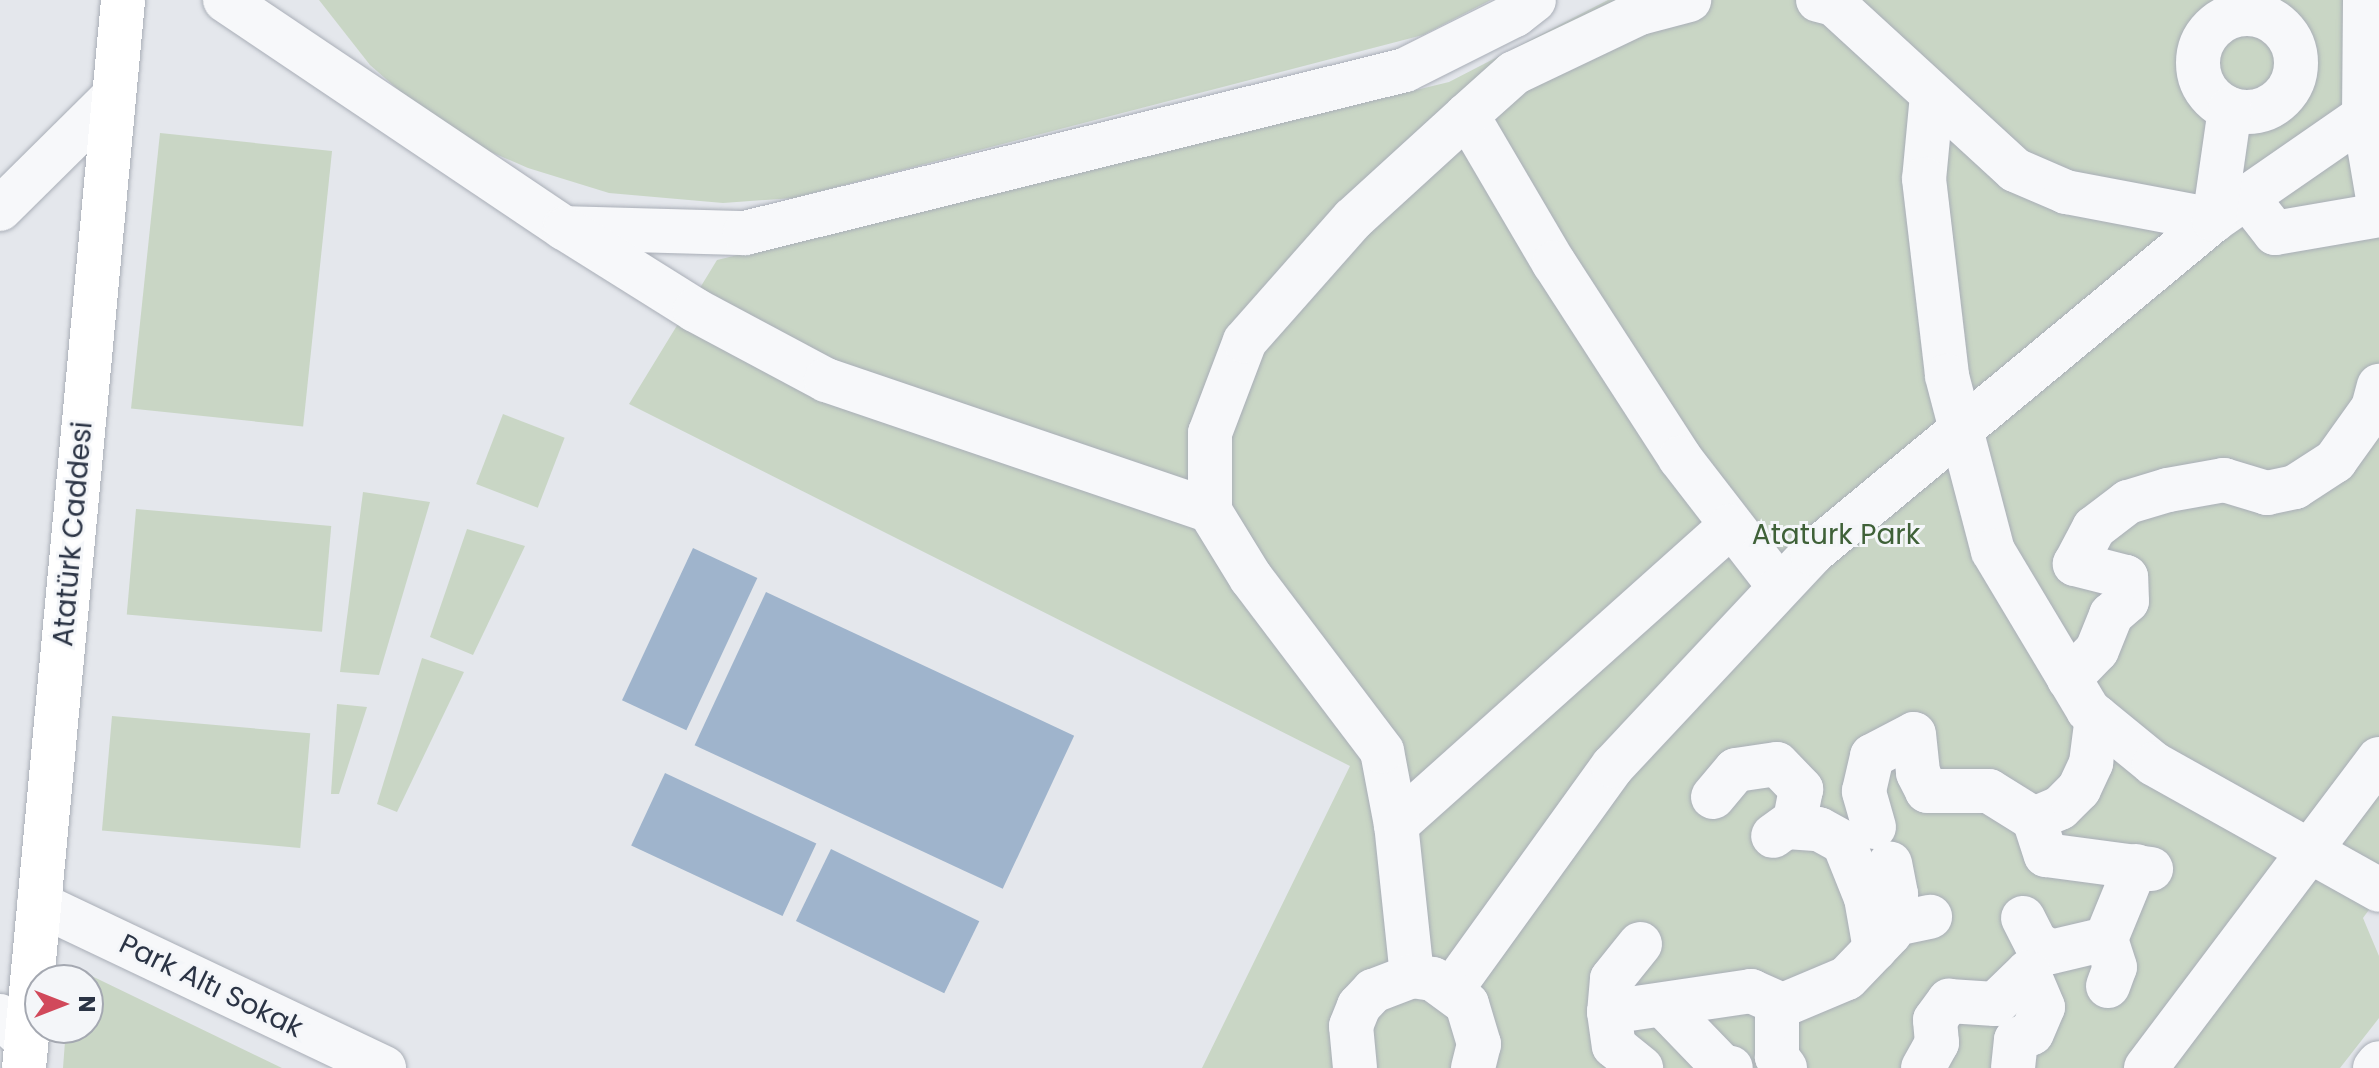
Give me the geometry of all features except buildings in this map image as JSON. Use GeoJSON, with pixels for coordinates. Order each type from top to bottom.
{"type":"FeatureCollection","features":[{"type":"Feature","properties":{"kind":"main road","name":"Atatürk Caddesi"},"geometry":{"type":"LineString","coordinates":[[17,1041],[39,904],[123,0]]}},
{"type":"Feature","properties":{"kind":"street"},"geometry":{"type":"LineString","coordinates":[[225,0],[564,228],[695,310],[826,380],[1210,511]]}},
{"type":"Feature","properties":{"kind":"street"},"geometry":{"type":"LineString","coordinates":[[564,228],[745,233],[1405,70],[1515,15],[1534,0]]}},
{"type":"Feature","properties":{"kind":"street"},"geometry":{"type":"LineString","coordinates":[[1475,1067],[1476,1023],[1432,982],[1382,751],[1251,578],[1210,511],[1210,433],[1245,341],[1353,219],[1467,115],[1514,73],[1640,13],[1689,0]]}},
{"type":"Feature","properties":{"kind":"street"},"geometry":{"type":"LineString","coordinates":[[1818,0],[1834,4],[2015,170],[2053,187],[2230,208],[2275,233],[2379,215]]}},
{"type":"Feature","properties":{"kind":"street"},"geometry":{"type":"LineString","coordinates":[[2365,0],[2363,53],[2379,205]]}},
{"type":"Feature","properties":{"kind":"street"},"geometry":{"type":"LineString","coordinates":[[2241,14],[2270,19],[2292,42],[2295,56],[2289,88],[2278,101],[2264,109],[2230,109],[2209,94],[2198,71],[2198,54],[2213,26],[2241,14]]}},
{"type":"Feature","properties":{"kind":"street"},"geometry":{"type":"LineString","coordinates":[[2295,56],[2363,53]]}},
{"type":"Feature","properties":{"kind":"street"},"geometry":{"type":"LineString","coordinates":[[1932,95],[1924,179],[1947,376],[1993,551],[2069,679],[2097,717],[2154,764],[2379,890]]}},
{"type":"Feature","properties":{"kind":"street"},"geometry":{"type":"LineString","coordinates":[[0,209],[112,98]]}},
{"type":"Feature","properties":{"kind":"street"},"geometry":{"type":"LineString","coordinates":[[2230,109],[2230,208]]}},
{"type":"Feature","properties":{"kind":"street"},"geometry":{"type":"LineString","coordinates":[[1467,115],[1563,276],[1730,526],[1779,586]]}},
{"type":"Feature","properties":{"kind":"street"},"geometry":{"type":"LineString","coordinates":[[1355,1068],[1350,1047],[1359,1006],[1373,991],[1432,982],[1613,766],[1812,553],[2230,208],[2372,119]]}},
{"type":"Feature","properties":{"kind":"street"},"geometry":{"type":"LineString","coordinates":[[2069,679],[2097,650],[2111,615],[2127,601],[2126,577],[2075,564],[2094,528],[2128,502],[2168,490],[2224,480],[2267,493],[2295,487],[2335,461],[2373,408],[2379,386]]}},
{"type":"Feature","properties":{"kind":"street"},"geometry":{"type":"LineString","coordinates":[[1396,825],[1730,526]]}},
{"type":"Feature","properties":{"kind":"street"},"geometry":{"type":"LineString","coordinates":[[2034,819],[2060,808],[2079,789],[2091,763],[2097,717]]}},
{"type":"Feature","properties":{"kind":"street"},"geometry":{"type":"LineString","coordinates":[[1899,930],[1896,894],[1864,791],[1872,756],[1914,734],[1918,773],[1927,791],[1989,791],[2034,819],[2046,855],[2144,867],[2106,939],[2115,967],[2108,986]]}},
{"type":"Feature","properties":{"kind":"street"},"geometry":{"type":"LineString","coordinates":[[2146,1068],[2379,759]]}},
{"type":"Feature","properties":{"kind":"street"},"geometry":{"type":"LineString","coordinates":[[1713,797],[1736,770],[1777,764],[1801,789],[1795,820],[1780,832],[1819,829],[1844,843],[1866,898],[1899,930]]}},
{"type":"Feature","properties":{"kind":"street","name":"Park Altı Sokak"},"geometry":{"type":"LineString","coordinates":[[39,904],[338,1059],[384,1068]]}},
{"type":"Feature","properties":{"kind":"street"},"geometry":{"type":"LineString","coordinates":[[2023,918],[2036,943],[2051,952],[2106,939]]}},
{"type":"Feature","properties":{"kind":"street"},"geometry":{"type":"LineString","coordinates":[[1767,1064],[1777,1017],[1783,1005],[1847,978],[1899,930]]}},
{"type":"Feature","properties":{"kind":"street"},"geometry":{"type":"LineString","coordinates":[[1640,944],[1612,979],[1609,1012],[1614,1046],[1641,1068]]}},
{"type":"Feature","properties":{"kind":"street"},"geometry":{"type":"LineString","coordinates":[[1923,1068],[1937,1043],[1935,1020],[1949,1001],[1995,1004],[2028,972],[2043,1007],[2032,1033],[2016,1040],[2013,1062]]}},
{"type":"Feature","properties":{"kind":"street"},"geometry":{"type":"LineString","coordinates":[[1609,1012],[1751,991],[1783,1005]]}},
{"type":"Feature","properties":{"kind":"street"},"geometry":{"type":"LineString","coordinates":[[1973,1003],[1977,1022],[2013,1062]]}},
{"type":"Feature","properties":{"kind":"street"},"geometry":{"type":"LineString","coordinates":[[1664,1006],[1722,1066],[1731,1068]]}},
{"type":"Feature","properties":{"kind":"street"},"geometry":{"type":"LineString","coordinates":[[2375,1068],[2379,1063]]}},
{"type":"Feature","properties":{"kind":"green space"},"geometry":{"type":"Polygon","coordinates":[[[319,0],[1491,0],[1423,35],[794,198],[723,203],[609,193],[528,168],[477,146],[418,107],[370,65],[319,0]]]}},
{"type":"Feature","properties":{"kind":"green space","name":"Ataturk Park"},"geometry":{"type":"Polygon","coordinates":[[[1608,0],[2379,0],[2379,896],[2363,918],[2379,956],[2379,1018],[2340,1068],[1202,1068],[1350,766],[629,404],[717,260],[1449,82],[1608,0]]]}},
{"type":"Feature","properties":{"kind":"green space"},"geometry":{"type":"Polygon","coordinates":[[[160,133],[332,151],[303,427],[131,408],[160,133]]]}},
{"type":"Feature","properties":{"kind":"green space"},"geometry":{"type":"Polygon","coordinates":[[[503,414],[565,438],[538,508],[476,484],[503,414]]]}},
{"type":"Feature","properties":{"kind":"green space"},"geometry":{"type":"Polygon","coordinates":[[[363,492],[430,502],[379,675],[340,672],[363,492]]]}},
{"type":"Feature","properties":{"kind":"green space"},"geometry":{"type":"Polygon","coordinates":[[[136,509],[331,526],[322,632],[127,615],[136,509]]]}},
{"type":"Feature","properties":{"kind":"green space"},"geometry":{"type":"Polygon","coordinates":[[[467,529],[525,546],[473,655],[430,637],[467,529]]]}},
{"type":"Feature","properties":{"kind":"green space"},"geometry":{"type":"Polygon","coordinates":[[[422,658],[464,672],[397,812],[377,804],[422,658]]]}},
{"type":"Feature","properties":{"kind":"green space"},"geometry":{"type":"Polygon","coordinates":[[[337,704],[367,707],[339,794],[331,794],[337,704]]]}},
{"type":"Feature","properties":{"kind":"green space"},"geometry":{"type":"Polygon","coordinates":[[[112,716],[310,733],[300,848],[102,831],[112,716]]]}},
{"type":"Feature","properties":{"kind":"green space"},"geometry":{"type":"Polygon","coordinates":[[[104,982],[282,1068],[63,1068],[65,1044],[104,1044],[104,982]]]}},
{"type":"Feature","properties":{"kind":"water"},"geometry":{"type":"Polygon","coordinates":[[[693,548],[757,578],[686,730],[622,700],[693,548]]]}},
{"type":"Feature","properties":{"kind":"water"},"geometry":{"type":"Polygon","coordinates":[[[766,592],[1074,736],[1003,889],[695,745],[766,592]]]}},
{"type":"Feature","properties":{"kind":"water"},"geometry":{"type":"Polygon","coordinates":[[[665,773],[816,844],[783,916],[631,846],[665,773]]]}},
{"type":"Feature","properties":{"kind":"water"},"geometry":{"type":"Polygon","coordinates":[[[831,849],[979,921],[944,993],[796,921],[831,849]]]}}]}
